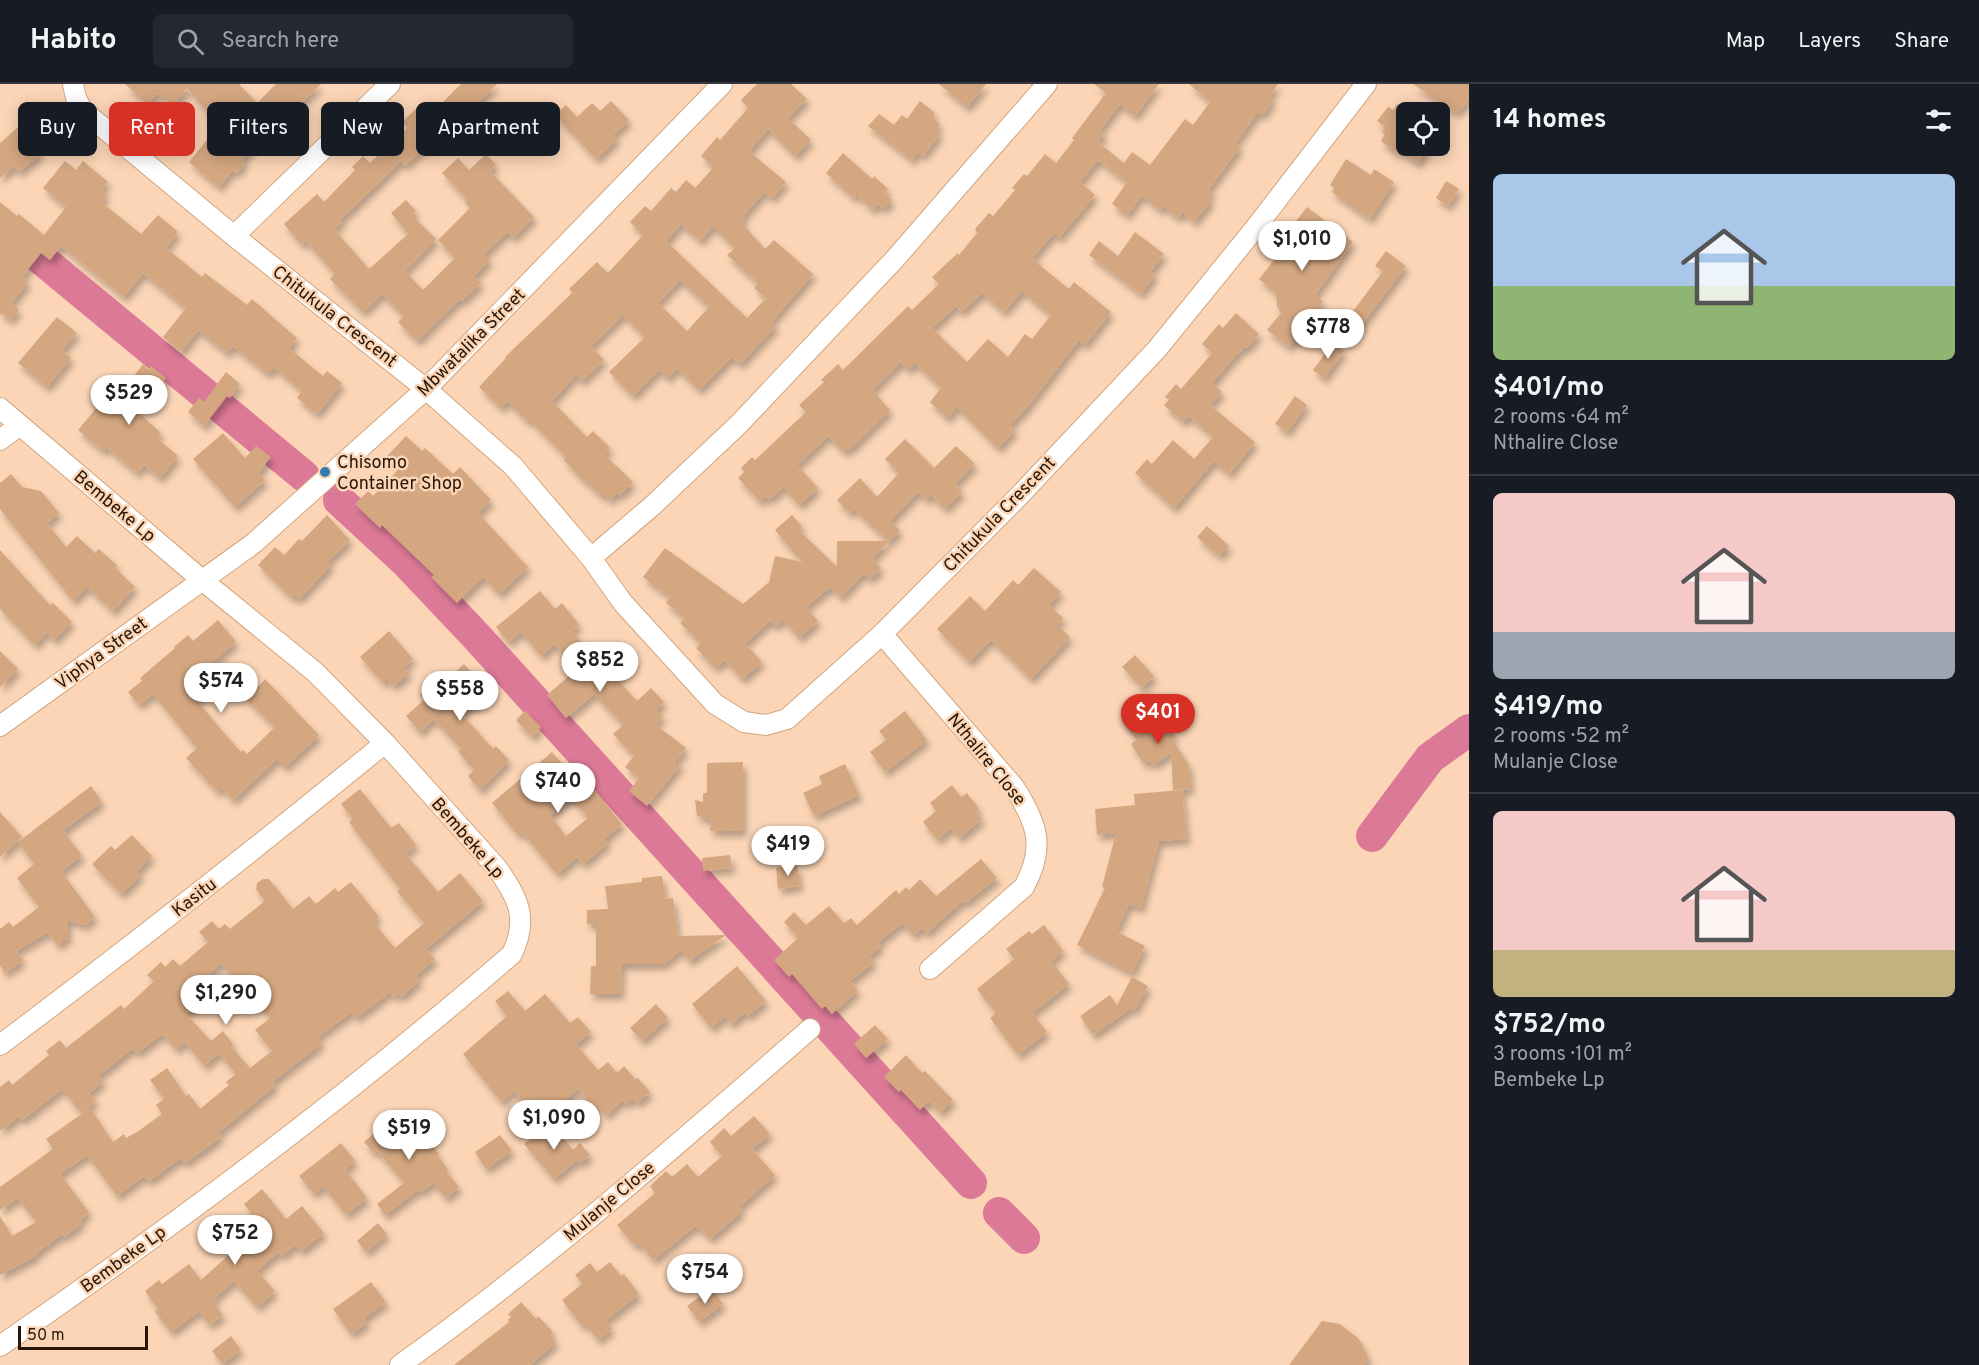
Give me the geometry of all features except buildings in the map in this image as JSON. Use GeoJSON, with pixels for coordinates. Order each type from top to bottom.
{"type":"FeatureCollection","features":[{"type":"Feature","properties":{"kind":"street","name":"Chitukula Crescent"},"geometry":{"type":"LineString","coordinates":[[73,84],[82,110],[234,236],[426,389],[513,466],[591,558],[623,603],[715,704],[744,722],[766,725],[787,719],[882,634],[1020,495],[1158,348],[1256,227],[1366,84]]}},
{"type":"Feature","properties":{"kind":"street"},"geometry":{"type":"LineString","coordinates":[[234,236],[390,84]]}},
{"type":"Feature","properties":{"kind":"street","name":"Mbwatalika Street"},"geometry":{"type":"LineString","coordinates":[[202,580],[254,543],[426,389],[722,84]]}},
{"type":"Feature","properties":{"kind":"street"},"geometry":{"type":"LineString","coordinates":[[591,558],[651,507],[747,415],[894,260],[1047,84]]}},
{"type":"Feature","properties":{"kind":"street","name":"Bembeke Lp"},"geometry":{"type":"LineString","coordinates":[[0,408],[202,580],[315,672],[385,743],[497,868],[520,907],[521,922],[519,939],[512,954],[288,1139],[80,1291],[0,1346]]}},
{"type":"Feature","properties":{"kind":"street"},"geometry":{"type":"LineString","coordinates":[[0,440],[20,425]]}},
{"type":"Feature","properties":{"kind":"street","name":"Viphya Street"},"geometry":{"type":"LineString","coordinates":[[0,726],[202,580]]}},
{"type":"Feature","properties":{"kind":"street","name":"Nthalire Close"},"geometry":{"type":"LineString","coordinates":[[882,634],[1014,787],[1027,808],[1035,832],[1037,853],[1034,869],[1024,887],[930,969]]}},
{"type":"Feature","properties":{"kind":"street","name":"Kasitu"},"geometry":{"type":"LineString","coordinates":[[0,1045],[93,976],[255,849],[385,743]]}},
{"type":"Feature","properties":{"kind":"street","name":"Mulanje Close"},"geometry":{"type":"LineString","coordinates":[[400,1365],[470,1315],[642,1175],[810,1029]]}},
{"type":"Feature","properties":{"kind":"waterway"},"geometry":{"type":"LineString","coordinates":[[0,225],[304,476]]}},
{"type":"Feature","properties":{"kind":"waterway"},"geometry":{"type":"LineString","coordinates":[[339,500],[406,562],[476,636],[971,1183]]}},
{"type":"Feature","properties":{"kind":"waterway"},"geometry":{"type":"LineString","coordinates":[[1372,836],[1430,758],[1469,730]]}},
{"type":"Feature","properties":{"kind":"waterway"},"geometry":{"type":"LineString","coordinates":[[999,1213],[1024,1238]]}},
{"type":"Feature","properties":{"kind":"place","name":"Chisomo Container Shop"},"geometry":{"type":"Point","coordinates":[325,472]}}]}
